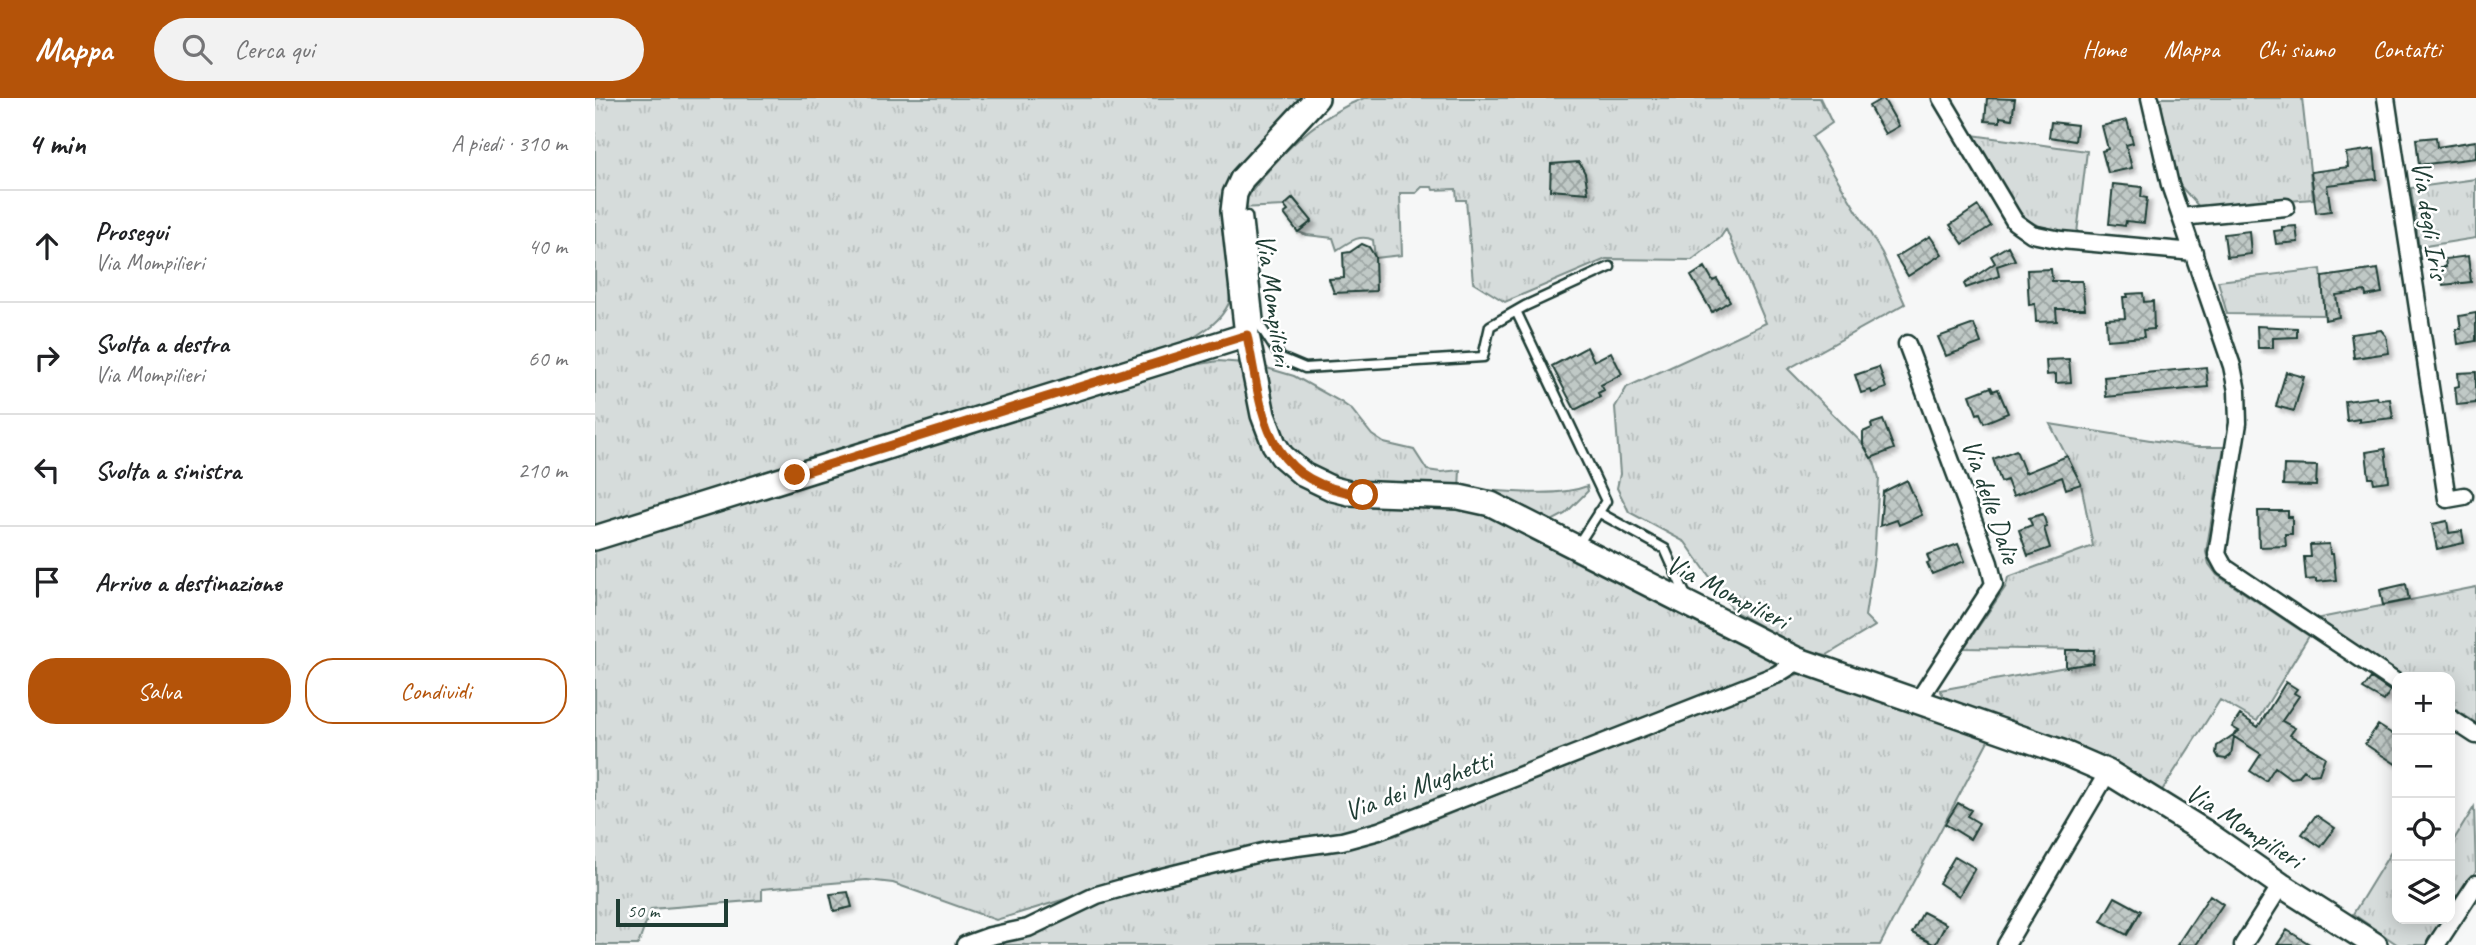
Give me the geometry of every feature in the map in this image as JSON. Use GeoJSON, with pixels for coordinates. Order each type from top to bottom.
{"type":"FeatureCollection","features":[{"type":"Feature","properties":{"kind":"street","name":"Via Mompilieri"},"geometry":{"type":"LineString","coordinates":[[1317,98],[1242,179],[1235,194],[1233,211],[1235,248],[1247,335],[1267,430],[1282,456],[1304,475],[1333,489],[1349,493],[1459,497],[1491,504],[1796,659],[2062,752],[2108,772],[2205,832],[2375,945]]}},
{"type":"Feature","properties":{"kind":"street"},"geometry":{"type":"LineString","coordinates":[[1941,98],[2015,222],[2032,234],[2061,240],[2194,252]]}},
{"type":"Feature","properties":{"kind":"street"},"geometry":{"type":"LineString","coordinates":[[2150,98],[2170,185],[2232,366],[2237,391],[2238,423],[2217,554],[2224,567],[2392,680]]}},
{"type":"Feature","properties":{"kind":"street","name":"Via degli Iris"},"geometry":{"type":"LineString","coordinates":[[2386,98],[2447,499],[2464,496]]}},
{"type":"Feature","properties":{"kind":"street"},"geometry":{"type":"LineString","coordinates":[[2181,217],[2286,207]]}},
{"type":"Feature","properties":{"kind":"street"},"geometry":{"type":"LineString","coordinates":[[595,538],[1247,335]]}},
{"type":"Feature","properties":{"kind":"street","name":"Via delle Dalie"},"geometry":{"type":"LineString","coordinates":[[1907,344],[1989,563],[1994,584],[1918,701]]}},
{"type":"Feature","properties":{"kind":"street","name":"Via dei Mughetti"},"geometry":{"type":"LineString","coordinates":[[965,945],[1028,928],[1097,895],[1154,878],[1267,850],[1342,841],[1379,831],[1776,676],[1796,659]]}},
{"type":"Feature","properties":{"kind":"street"},"geometry":{"type":"LineString","coordinates":[[2455,721],[2476,735]]}},
{"type":"Feature","properties":{"kind":"street"},"geometry":{"type":"LineString","coordinates":[[2006,945],[2108,772]]}},
{"type":"Feature","properties":{"kind":"street"},"geometry":{"type":"LineString","coordinates":[[2436,945],[2476,884]]}},
{"type":"Feature","properties":{"kind":"street"},"geometry":{"type":"LineString","coordinates":[[2243,945],[2281,885]]}},
{"type":"Feature","properties":{"kind":"lane"},"geometry":{"type":"LineString","coordinates":[[1247,216],[1259,324],[1281,358],[1305,368],[1483,357],[1490,326],[1609,267]]}},
{"type":"Feature","properties":{"kind":"lane"},"geometry":{"type":"LineString","coordinates":[[1516,311],[1605,501],[1576,547]]}},
{"type":"Feature","properties":{"kind":"lane"},"geometry":{"type":"LineString","coordinates":[[1598,512],[1665,549],[1690,605]]}},
{"type":"Feature","properties":{"kind":"green space"},"geometry":{"type":"Polygon","coordinates":[[[595,98],[1306,98],[1243,168],[1229,303],[1217,320],[1188,341],[595,527],[595,98]]]}},
{"type":"Feature","properties":{"kind":"green space"},"geometry":{"type":"Polygon","coordinates":[[[1364,98],[1820,98],[1832,123],[1812,137],[1882,253],[1905,304],[1788,369],[1863,444],[1874,462],[1879,478],[1874,558],[1865,616],[1875,626],[1827,655],[1803,650],[1734,611],[1685,542],[1629,512],[1617,488],[1620,474],[1615,407],[1627,387],[1766,323],[1726,229],[1720,238],[1692,260],[1606,259],[1505,302],[1473,282],[1466,200],[1457,200],[1456,189],[1433,190],[1432,187],[1422,187],[1416,193],[1400,193],[1402,255],[1375,258],[1373,240],[1368,238],[1354,240],[1337,250],[1333,238],[1298,232],[1311,221],[1293,198],[1284,206],[1240,208],[1265,174],[1294,143],[1327,117],[1364,98]]]}},
{"type":"Feature","properties":{"kind":"green space"},"geometry":{"type":"Polygon","coordinates":[[[2158,98],[2302,98],[2313,199],[2200,208],[2176,181],[2158,98]]]}},
{"type":"Feature","properties":{"kind":"green space"},"geometry":{"type":"Polygon","coordinates":[[[1972,135],[2087,151],[2077,233],[2041,227],[2023,215],[2007,194],[1972,135]]]}},
{"type":"Feature","properties":{"kind":"green space"},"geometry":{"type":"Polygon","coordinates":[[[2476,179],[2476,238],[2419,247],[2411,188],[2476,179]]]}},
{"type":"Feature","properties":{"kind":"green space"},"geometry":{"type":"Polygon","coordinates":[[[2321,269],[2325,315],[2227,314],[2218,281],[2321,269]]]}},
{"type":"Feature","properties":{"kind":"green space"},"geometry":{"type":"Polygon","coordinates":[[[1218,361],[1244,363],[1293,478],[1468,505],[1780,663],[1772,671],[1374,825],[1334,837],[1092,891],[996,920],[893,883],[867,880],[762,889],[762,900],[651,909],[638,945],[595,945],[595,549],[1172,369],[1218,361]]]}},
{"type":"Feature","properties":{"kind":"green space"},"geometry":{"type":"Polygon","coordinates":[[[1260,366],[1294,376],[1341,402],[1352,410],[1372,435],[1384,443],[1414,450],[1427,470],[1460,470],[1459,489],[1340,483],[1286,451],[1260,366]]]}},
{"type":"Feature","properties":{"kind":"green space"},"geometry":{"type":"Polygon","coordinates":[[[2050,424],[2194,447],[2224,447],[2206,552],[2209,564],[2217,575],[2309,636],[2257,721],[2220,700],[2161,792],[1946,700],[1940,690],[2093,662],[2093,650],[1964,648],[2006,586],[2008,577],[2093,546],[2081,484],[2050,424]]]}},
{"type":"Feature","properties":{"kind":"green space"},"geometry":{"type":"Polygon","coordinates":[[[1587,486],[1588,491],[1565,514],[1548,523],[1470,489],[1545,493],[1587,486]]]}},
{"type":"Feature","properties":{"kind":"green space"},"geometry":{"type":"Polygon","coordinates":[[[2476,587],[2476,723],[2455,709],[2455,672],[2397,672],[2315,619],[2476,587]]]}},
{"type":"Feature","properties":{"kind":"green space"},"geometry":{"type":"Polygon","coordinates":[[[1811,669],[1992,733],[1880,945],[1002,945],[1010,939],[1039,932],[1097,903],[1256,859],[1341,848],[1394,836],[1811,669]]]}},
{"type":"Feature","properties":{"kind":"green space"},"geometry":{"type":"Polygon","coordinates":[[[2474,807],[2476,871],[2455,902],[2455,861],[2455,838],[2474,807]]]}},
{"type":"Feature","properties":{"kind":"green space"},"geometry":{"type":"Polygon","coordinates":[[[2392,850],[2392,924],[2441,924],[2426,945],[2398,945],[2353,914],[2392,850]]]}},
{"type":"Feature","properties":{"kind":"building"},"geometry":{"type":"Polygon","coordinates":[[[1883,98],[1899,126],[1885,134],[1869,106],[1883,98]]]}},
{"type":"Feature","properties":{"kind":"building"},"geometry":{"type":"Polygon","coordinates":[[[1987,98],[2015,99],[2012,119],[2000,117],[2000,122],[1985,121],[1987,98]]]}},
{"type":"Feature","properties":{"kind":"building"},"geometry":{"type":"Polygon","coordinates":[[[2127,120],[2133,143],[2126,145],[2132,168],[2108,173],[2102,151],[2108,149],[2102,126],[2127,120]]]}},
{"type":"Feature","properties":{"kind":"building"},"geometry":{"type":"Polygon","coordinates":[[[2051,122],[2077,125],[2075,141],[2049,137],[2051,122]]]}},
{"type":"Feature","properties":{"kind":"building"},"geometry":{"type":"Polygon","coordinates":[[[2436,137],[2437,147],[2476,141],[2476,158],[2419,165],[2416,139],[2436,137]]]}},
{"type":"Feature","properties":{"kind":"building"},"geometry":{"type":"Polygon","coordinates":[[[2374,149],[2377,179],[2327,185],[2331,211],[2316,213],[2311,172],[2348,167],[2346,153],[2374,149]]]}},
{"type":"Feature","properties":{"kind":"building"},"geometry":{"type":"Polygon","coordinates":[[[1579,162],[1585,173],[1588,193],[1550,190],[1551,164],[1579,162]]]}},
{"type":"Feature","properties":{"kind":"building"},"geometry":{"type":"Polygon","coordinates":[[[2113,184],[2142,187],[2141,197],[2147,198],[2144,223],[2126,221],[2125,226],[2109,224],[2113,184]]]}},
{"type":"Feature","properties":{"kind":"building"},"geometry":{"type":"Polygon","coordinates":[[[1293,198],[1312,221],[1298,232],[1284,214],[1288,211],[1284,206],[1293,198]]]}},
{"type":"Feature","properties":{"kind":"building"},"geometry":{"type":"Polygon","coordinates":[[[1978,206],[1991,226],[1963,244],[1950,225],[1978,206]]]}},
{"type":"Feature","properties":{"kind":"building"},"geometry":{"type":"Polygon","coordinates":[[[2296,226],[2298,242],[2276,244],[2274,231],[2282,230],[2282,227],[2296,226]]]}},
{"type":"Feature","properties":{"kind":"building"},"geometry":{"type":"Polygon","coordinates":[[[2249,231],[2251,254],[2227,257],[2224,234],[2249,231]]]}},
{"type":"Feature","properties":{"kind":"building"},"geometry":{"type":"Polygon","coordinates":[[[1930,236],[1942,254],[1908,276],[1896,257],[1930,236]]]}},
{"type":"Feature","properties":{"kind":"building"},"geometry":{"type":"Polygon","coordinates":[[[1362,244],[1369,247],[1375,257],[1376,291],[1334,293],[1329,279],[1344,278],[1343,253],[1362,244]]]}},
{"type":"Feature","properties":{"kind":"building"},"geometry":{"type":"Polygon","coordinates":[[[2008,246],[2015,260],[1997,266],[1999,276],[1966,288],[1964,284],[1995,263],[1991,256],[2008,246]]]}},
{"type":"Feature","properties":{"kind":"building"},"geometry":{"type":"Polygon","coordinates":[[[2468,256],[2471,282],[2443,285],[2441,267],[2446,267],[2445,259],[2468,256]]]}},
{"type":"Feature","properties":{"kind":"building"},"geometry":{"type":"Polygon","coordinates":[[[1705,267],[1713,281],[1717,279],[1730,301],[1712,312],[1691,276],[1705,267]]]}},
{"type":"Feature","properties":{"kind":"building"},"geometry":{"type":"Polygon","coordinates":[[[2051,269],[2052,281],[2082,281],[2085,309],[2056,309],[2057,321],[2036,322],[2035,304],[2029,305],[2027,270],[2051,269]]]}},
{"type":"Feature","properties":{"kind":"building"},"geometry":{"type":"Polygon","coordinates":[[[2378,269],[2382,293],[2366,296],[2365,291],[2336,295],[2339,317],[2325,320],[2322,277],[2378,269]]]}},
{"type":"Feature","properties":{"kind":"building"},"geometry":{"type":"Polygon","coordinates":[[[2143,293],[2144,302],[2153,301],[2154,329],[2143,330],[2144,337],[2107,340],[2106,319],[2125,318],[2123,297],[2128,297],[2127,294],[2143,293]]]}},
{"type":"Feature","properties":{"kind":"building"},"geometry":{"type":"Polygon","coordinates":[[[2476,313],[2476,341],[2458,344],[2456,329],[2461,329],[2459,316],[2476,313]]]}},
{"type":"Feature","properties":{"kind":"building"},"geometry":{"type":"Polygon","coordinates":[[[1974,324],[1981,343],[1946,356],[1938,337],[1974,324]]]}},
{"type":"Feature","properties":{"kind":"building"},"geometry":{"type":"Polygon","coordinates":[[[2257,326],[2297,328],[2297,337],[2273,338],[2273,348],[2258,348],[2257,326]]]}},
{"type":"Feature","properties":{"kind":"building"},"geometry":{"type":"Polygon","coordinates":[[[2381,330],[2386,336],[2389,353],[2354,358],[2351,334],[2381,330]]]}},
{"type":"Feature","properties":{"kind":"building"},"geometry":{"type":"Polygon","coordinates":[[[1587,347],[1594,361],[1611,352],[1622,374],[1601,385],[1604,390],[1598,393],[1600,397],[1575,410],[1552,366],[1587,347]]]}},
{"type":"Feature","properties":{"kind":"building"},"geometry":{"type":"Polygon","coordinates":[[[2069,359],[2071,382],[2056,383],[2056,374],[2047,375],[2046,360],[2069,359]]]}},
{"type":"Feature","properties":{"kind":"building"},"geometry":{"type":"Polygon","coordinates":[[[1879,367],[1886,388],[1872,393],[1871,390],[1861,393],[1855,375],[1879,367]]]}},
{"type":"Feature","properties":{"kind":"building"},"geometry":{"type":"Polygon","coordinates":[[[2206,367],[2208,387],[2106,397],[2104,377],[2206,367]]]}},
{"type":"Feature","properties":{"kind":"building"},"geometry":{"type":"Polygon","coordinates":[[[2286,372],[2304,377],[2294,411],[2276,406],[2286,372]]]}},
{"type":"Feature","properties":{"kind":"building"},"geometry":{"type":"Polygon","coordinates":[[[2476,372],[2476,403],[2457,405],[2455,387],[2459,386],[2458,373],[2476,372]]]}},
{"type":"Feature","properties":{"kind":"building"},"geometry":{"type":"Polygon","coordinates":[[[1991,387],[1993,391],[1998,389],[2008,413],[1984,423],[1980,413],[1977,414],[1970,395],[1991,387]]]}},
{"type":"Feature","properties":{"kind":"building"},"geometry":{"type":"Polygon","coordinates":[[[2377,397],[2378,400],[2390,399],[2393,418],[2347,421],[2345,401],[2377,397]]]}},
{"type":"Feature","properties":{"kind":"building"},"geometry":{"type":"Polygon","coordinates":[[[1883,420],[1894,449],[1871,458],[1863,444],[1863,432],[1872,428],[1871,424],[1883,420]]]}},
{"type":"Feature","properties":{"kind":"building"},"geometry":{"type":"Polygon","coordinates":[[[2385,449],[2389,481],[2374,483],[2373,478],[2369,478],[2366,452],[2385,449]]]}},
{"type":"Feature","properties":{"kind":"building"},"geometry":{"type":"Polygon","coordinates":[[[2016,450],[2025,473],[2067,456],[2081,484],[2066,489],[2062,477],[2013,496],[2007,480],[2001,482],[1993,459],[2016,450]]]}},
{"type":"Feature","properties":{"kind":"building"},"geometry":{"type":"Polygon","coordinates":[[[2284,465],[2317,466],[2316,486],[2283,485],[2284,465]]]}},
{"type":"Feature","properties":{"kind":"building"},"geometry":{"type":"Polygon","coordinates":[[[1907,480],[1922,515],[1899,525],[1897,520],[1880,526],[1883,492],[1907,480]]]}},
{"type":"Feature","properties":{"kind":"building"},"geometry":{"type":"Polygon","coordinates":[[[2258,511],[2288,511],[2288,517],[2292,517],[2292,534],[2285,534],[2286,546],[2259,547],[2258,511]]]}},
{"type":"Feature","properties":{"kind":"building"},"geometry":{"type":"Polygon","coordinates":[[[2043,514],[2050,548],[2028,556],[2019,530],[2032,525],[2029,518],[2043,514]]]}},
{"type":"Feature","properties":{"kind":"building"},"geometry":{"type":"Polygon","coordinates":[[[2447,521],[2449,533],[2462,531],[2464,543],[2437,549],[2432,524],[2447,521]]]}},
{"type":"Feature","properties":{"kind":"building"},"geometry":{"type":"Polygon","coordinates":[[[1958,544],[1965,561],[1932,574],[1927,555],[1958,544]]]}},
{"type":"Feature","properties":{"kind":"building"},"geometry":{"type":"Polygon","coordinates":[[[2329,544],[2336,580],[2306,580],[2304,557],[2311,557],[2310,545],[2329,544]]]}},
{"type":"Feature","properties":{"kind":"building"},"geometry":{"type":"Polygon","coordinates":[[[2406,584],[2409,600],[2383,605],[2380,590],[2406,584]]]}},
{"type":"Feature","properties":{"kind":"building"},"geometry":{"type":"Polygon","coordinates":[[[2066,650],[2094,650],[2093,663],[2066,667],[2066,650]]]}},
{"type":"Feature","properties":{"kind":"building"},"geometry":{"type":"Polygon","coordinates":[[[2371,678],[2390,691],[2384,701],[2363,689],[2371,678]]]}},
{"type":"Feature","properties":{"kind":"building"},"geometry":{"type":"Polygon","coordinates":[[[2286,682],[2297,689],[2294,693],[2299,696],[2282,721],[2295,728],[2290,735],[2325,757],[2319,774],[2311,775],[2304,770],[2298,777],[2290,778],[2275,767],[2266,781],[2250,771],[2261,754],[2234,737],[2231,755],[2226,759],[2219,758],[2216,753],[2217,746],[2239,731],[2232,727],[2240,715],[2258,727],[2286,682]]]}},
{"type":"Feature","properties":{"kind":"building"},"geometry":{"type":"Polygon","coordinates":[[[2378,725],[2392,734],[2392,762],[2365,744],[2378,725]]]}},
{"type":"Feature","properties":{"kind":"building"},"geometry":{"type":"Polygon","coordinates":[[[1958,803],[1971,810],[1967,816],[1979,823],[1970,839],[1945,824],[1958,803]]]}},
{"type":"Feature","properties":{"kind":"building"},"geometry":{"type":"Polygon","coordinates":[[[2316,815],[2335,828],[2321,847],[2302,834],[2316,815]]]}},
{"type":"Feature","properties":{"kind":"building"},"geometry":{"type":"Polygon","coordinates":[[[1955,856],[1975,868],[1959,896],[1939,883],[1955,856]]]}},
{"type":"Feature","properties":{"kind":"building"},"geometry":{"type":"Polygon","coordinates":[[[848,892],[852,907],[834,911],[830,894],[848,892]]]}},
{"type":"Feature","properties":{"kind":"building"},"geometry":{"type":"Polygon","coordinates":[[[2210,895],[2223,904],[2196,945],[2177,945],[2210,895]]]}},
{"type":"Feature","properties":{"kind":"building"},"geometry":{"type":"Polygon","coordinates":[[[2115,897],[2141,911],[2127,935],[2101,921],[2115,897]]]}},
{"type":"Feature","properties":{"kind":"building"},"geometry":{"type":"Polygon","coordinates":[[[1923,912],[1946,924],[1935,945],[1912,933],[1923,912]]]}},
{"type":"Feature","properties":{"kind":"building"},"geometry":{"type":"Polygon","coordinates":[[[2287,930],[2311,945],[2277,945],[2287,930]]]}},
{"type":"Feature","properties":{"kind":"route"},"geometry":{"type":"LineString","coordinates":[[795,475],[1247,335],[1263,415],[1273,444],[1291,466],[1304,475],[1333,489],[1363,495]]}}]}
